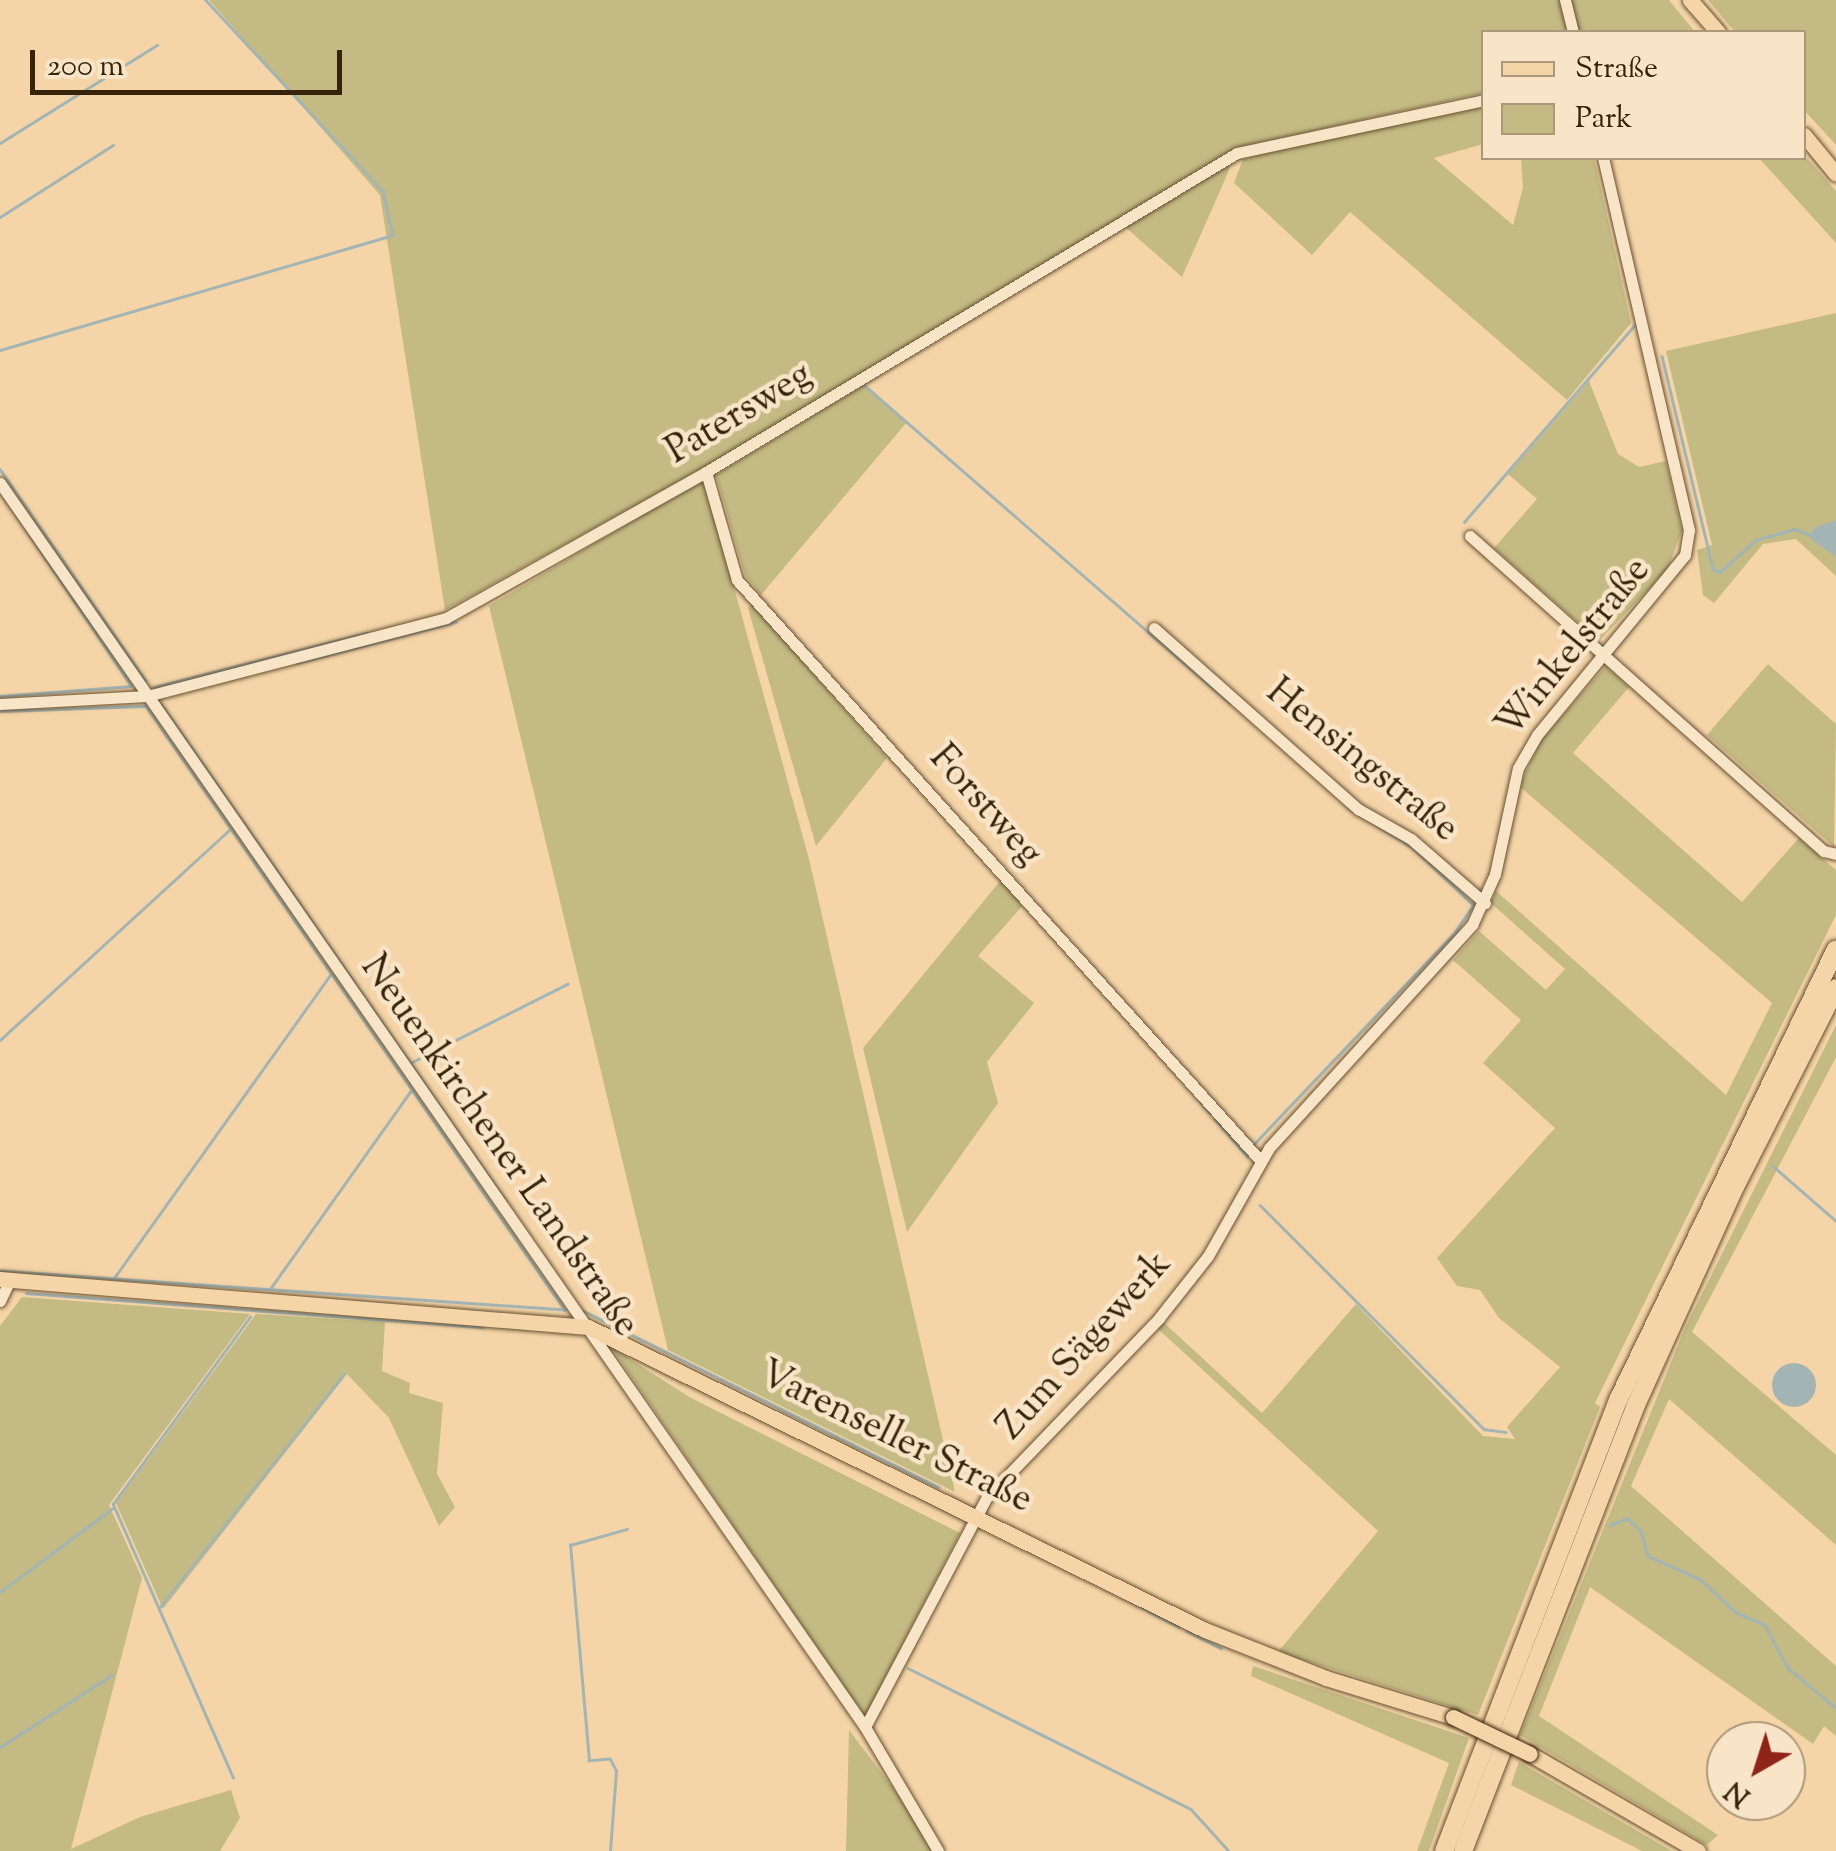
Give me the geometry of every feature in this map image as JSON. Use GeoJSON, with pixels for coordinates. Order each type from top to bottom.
{"type":"FeatureCollection","features":[{"type":"Feature","properties":{"kind":"highway"},"geometry":{"type":"LineString","coordinates":[[1444,1851],[1619,1398],[1741,1134],[1836,950]]}},
{"type":"Feature","properties":{"kind":"highway"},"geometry":{"type":"LineString","coordinates":[[1463,1851],[1635,1407],[1735,1186],[1836,988]]}},
{"type":"Feature","properties":{"kind":"main road"},"geometry":{"type":"LineString","coordinates":[[1690,0],[1716,30]]}},
{"type":"Feature","properties":{"kind":"main road"},"geometry":{"type":"LineString","coordinates":[[1806,126],[1836,160]]}},
{"type":"Feature","properties":{"kind":"main road"},"geometry":{"type":"LineString","coordinates":[[1806,137],[1836,174]]}},
{"type":"Feature","properties":{"kind":"main road","name":"Varenseller Straße"},"geometry":{"type":"LineString","coordinates":[[5,1280],[588,1327],[1250,1650],[1453,1717],[1530,1754],[1698,1851]]}},
{"type":"Feature","properties":{"kind":"street"},"geometry":{"type":"LineString","coordinates":[[1565,0],[1572,30]]}},
{"type":"Feature","properties":{"kind":"street","name":"Patersweg"},"geometry":{"type":"LineString","coordinates":[[0,704],[147,696],[446,618],[706,472],[1237,153],[1481,101]]}},
{"type":"Feature","properties":{"kind":"street","name":"Winkelstraße"},"geometry":{"type":"LineString","coordinates":[[1260,1160],[1485,903],[1518,768],[1682,562],[1689,530],[1603,160]]}},
{"type":"Feature","properties":{"kind":"street","name":"Forstweg"},"geometry":{"type":"LineString","coordinates":[[706,472],[737,580],[1260,1160]]}},
{"type":"Feature","properties":{"kind":"street","name":"Neuenkirchener Landstraße"},"geometry":{"type":"LineString","coordinates":[[0,482],[865,1727],[938,1851]]}},
{"type":"Feature","properties":{"kind":"street"},"geometry":{"type":"LineString","coordinates":[[1470,536],[1824,851],[1836,854]]}},
{"type":"Feature","properties":{"kind":"street","name":"Hensingstraße"},"geometry":{"type":"LineString","coordinates":[[1154,628],[1358,809],[1410,839],[1485,903]]}},
{"type":"Feature","properties":{"kind":"street","name":"Zum Sägewerk"},"geometry":{"type":"LineString","coordinates":[[865,1727],[988,1498],[1095,1390],[1196,1272],[1260,1160]]}},
{"type":"Feature","properties":{"kind":"street","name":"Varenseller Straße"},"geometry":{"type":"LineString","coordinates":[[0,1301],[5,1280]]}},
{"type":"Feature","properties":{"kind":"green space"},"geometry":{"type":"Polygon","coordinates":[[[209,0],[1669,0],[1693,30],[1481,30],[1481,93],[1236,148],[701,469],[445,610],[380,195],[209,0]]]}},
{"type":"Feature","properties":{"kind":"green space"},"geometry":{"type":"Polygon","coordinates":[[[1708,0],[1836,0],[1836,145],[1806,112],[1806,30],[1733,30],[1708,0]]]}},
{"type":"Feature","properties":{"kind":"green space"},"geometry":{"type":"Polygon","coordinates":[[[1481,104],[1481,145],[1434,158],[1513,225],[1523,188],[1521,160],[1594,160],[1631,323],[1567,400],[1350,212],[1312,255],[1234,183],[1243,159],[1481,104]]]}},
{"type":"Feature","properties":{"kind":"green space"},"geometry":{"type":"Polygon","coordinates":[[[1806,157],[1836,191],[1836,243],[1761,160],[1806,157]]]}},
{"type":"Feature","properties":{"kind":"green space"},"geometry":{"type":"Polygon","coordinates":[[[1232,160],[1227,175],[1182,277],[1123,225],[1232,160]]]}},
{"type":"Feature","properties":{"kind":"green space"},"geometry":{"type":"Polygon","coordinates":[[[1836,313],[1836,576],[1796,539],[1763,544],[1714,603],[1703,595],[1697,550],[1712,545],[1666,351],[1836,313]]]}},
{"type":"Feature","properties":{"kind":"green space"},"geometry":{"type":"Polygon","coordinates":[[[1589,381],[1618,454],[1639,467],[1666,461],[1682,531],[1667,570],[1599,641],[1494,548],[1537,499],[1508,474],[1589,381]]]}},
{"type":"Feature","properties":{"kind":"green space"},"geometry":{"type":"Polygon","coordinates":[[[864,385],[907,422],[761,595],[745,575],[716,475],[864,385]]]}},
{"type":"Feature","properties":{"kind":"green space"},"geometry":{"type":"Polygon","coordinates":[[[704,479],[809,859],[955,1492],[668,1350],[489,606],[704,479]]]}},
{"type":"Feature","properties":{"kind":"green space"},"geometry":{"type":"Polygon","coordinates":[[[752,604],[887,758],[816,846],[748,608],[752,604]]]}},
{"type":"Feature","properties":{"kind":"green space"},"geometry":{"type":"Polygon","coordinates":[[[1768,664],[1836,724],[1834,847],[1707,735],[1768,664]]]}},
{"type":"Feature","properties":{"kind":"green space"},"geometry":{"type":"Polygon","coordinates":[[[1606,666],[1629,687],[1573,753],[1742,902],[1799,838],[1836,870],[1836,915],[1595,1403],[1600,1407],[1478,1715],[1278,1652],[1378,1531],[1156,1327],[1162,1321],[1262,1413],[1356,1304],[1483,1436],[1515,1439],[1507,1427],[1560,1367],[1499,1318],[1480,1290],[1457,1286],[1437,1258],[1555,1128],[1483,1063],[1521,1020],[1453,960],[1479,931],[1546,990],[1565,969],[1491,903],[1496,891],[1726,1095],[1772,1003],[1519,786],[1542,739],[1606,666]]]}},
{"type":"Feature","properties":{"kind":"green space"},"geometry":{"type":"Polygon","coordinates":[[[1001,880],[1023,905],[978,956],[1034,1003],[987,1062],[998,1103],[907,1232],[863,1048],[1001,880]]]}},
{"type":"Feature","properties":{"kind":"green space"},"geometry":{"type":"Polygon","coordinates":[[[1836,1025],[1836,1057],[1692,1332],[1836,1455],[1836,1545],[1669,1399],[1631,1486],[1836,1666],[1836,1736],[1824,1726],[1813,1744],[1806,1739],[1806,1721],[1780,1721],[1590,1587],[1539,1716],[1718,1835],[1707,1845],[1520,1735],[1685,1328],[1836,1025]]]}},
{"type":"Feature","properties":{"kind":"green space"},"geometry":{"type":"Polygon","coordinates":[[[22,1297],[250,1314],[109,1505],[142,1578],[71,1849],[140,1817],[231,1790],[240,1818],[220,1851],[0,1851],[0,1326],[22,1297]]]}},
{"type":"Feature","properties":{"kind":"green space"},"geometry":{"type":"Polygon","coordinates":[[[256,1314],[385,1322],[382,1371],[410,1383],[409,1393],[443,1403],[437,1474],[455,1507],[439,1526],[389,1418],[347,1374],[163,1609],[116,1503],[256,1314]]]}},
{"type":"Feature","properties":{"kind":"green space"},"geometry":{"type":"Polygon","coordinates":[[[611,1347],[691,1398],[960,1533],[865,1717],[611,1347]]]}},
{"type":"Feature","properties":{"kind":"green space"},"geometry":{"type":"Polygon","coordinates":[[[1253,1666],[1469,1738],[1429,1851],[1417,1851],[1449,1763],[1251,1676],[1253,1666]]]}},
{"type":"Feature","properties":{"kind":"green space"},"geometry":{"type":"Polygon","coordinates":[[[849,1730],[916,1818],[932,1851],[846,1851],[849,1730]]]}},
{"type":"Feature","properties":{"kind":"green space"},"geometry":{"type":"Polygon","coordinates":[[[1519,1762],[1672,1851],[1642,1851],[1511,1785],[1519,1762]]]}},
{"type":"Feature","properties":{"kind":"shaded area"},"geometry":{"type":"Polygon","coordinates":[[[1836,520],[1836,557],[1810,538],[1814,528],[1836,520]]]}},
{"type":"Feature","properties":{"kind":"shaded area"},"geometry":{"type":"Polygon","coordinates":[[[1794,1363],[1810,1369],[1816,1385],[1810,1401],[1794,1407],[1778,1401],[1772,1385],[1778,1369],[1794,1363]]]}},
{"type":"Feature","properties":{"kind":"waterway"},"geometry":{"type":"LineString","coordinates":[[0,350],[392,235],[383,192],[205,0]]}},
{"type":"Feature","properties":{"kind":"waterway"},"geometry":{"type":"LineString","coordinates":[[0,143],[157,45]]}},
{"type":"Feature","properties":{"kind":"waterway"},"geometry":{"type":"LineString","coordinates":[[0,217],[113,145]]}},
{"type":"Feature","properties":{"kind":"waterway"},"geometry":{"type":"LineString","coordinates":[[1464,522],[1634,326]]}},
{"type":"Feature","properties":{"kind":"waterway"},"geometry":{"type":"LineString","coordinates":[[1662,356],[1713,569],[1720,572],[1756,540],[1795,529],[1811,535]]}},
{"type":"Feature","properties":{"kind":"waterway"},"geometry":{"type":"LineString","coordinates":[[863,384],[1230,703]]}},
{"type":"Feature","properties":{"kind":"waterway"},"geometry":{"type":"LineString","coordinates":[[0,469],[146,681]]}},
{"type":"Feature","properties":{"kind":"waterway"},"geometry":{"type":"LineString","coordinates":[[0,696],[131,686],[4,498]]}},
{"type":"Feature","properties":{"kind":"waterway"},"geometry":{"type":"LineString","coordinates":[[297,663],[456,622]]}},
{"type":"Feature","properties":{"kind":"waterway"},"geometry":{"type":"LineString","coordinates":[[154,687],[366,633]]}},
{"type":"Feature","properties":{"kind":"waterway"},"geometry":{"type":"LineString","coordinates":[[162,705],[506,1201]]}},
{"type":"Feature","properties":{"kind":"waterway"},"geometry":{"type":"LineString","coordinates":[[0,711],[146,706],[565,1310],[0,1271]]}},
{"type":"Feature","properties":{"kind":"waterway"},"geometry":{"type":"LineString","coordinates":[[1254,1144],[1455,932],[1473,905],[1412,848],[1348,808]]}},
{"type":"Feature","properties":{"kind":"waterway"},"geometry":{"type":"LineString","coordinates":[[0,1040],[229,830]]}},
{"type":"Feature","properties":{"kind":"waterway"},"geometry":{"type":"LineString","coordinates":[[114,1278],[330,975]]}},
{"type":"Feature","properties":{"kind":"waterway"},"geometry":{"type":"LineString","coordinates":[[412,1062],[567,984]]}},
{"type":"Feature","properties":{"kind":"waterway"},"geometry":{"type":"LineString","coordinates":[[270,1289],[410,1092]]}},
{"type":"Feature","properties":{"kind":"waterway"},"geometry":{"type":"LineString","coordinates":[[1199,1100],[1210,1113]]}},
{"type":"Feature","properties":{"kind":"waterway"},"geometry":{"type":"LineString","coordinates":[[1215,1119],[1247,1156]]}},
{"type":"Feature","properties":{"kind":"waterway"},"geometry":{"type":"LineString","coordinates":[[1773,1166],[1836,1221]]}},
{"type":"Feature","properties":{"kind":"waterway"},"geometry":{"type":"LineString","coordinates":[[1260,1205],[1484,1429],[1506,1432]]}},
{"type":"Feature","properties":{"kind":"waterway"},"geometry":{"type":"LineString","coordinates":[[26,1293],[483,1327]]}},
{"type":"Feature","properties":{"kind":"waterway"},"geometry":{"type":"LineString","coordinates":[[582,1310],[938,1487]]}},
{"type":"Feature","properties":{"kind":"waterway"},"geometry":{"type":"LineString","coordinates":[[233,1778],[113,1504],[250,1317]]}},
{"type":"Feature","properties":{"kind":"waterway"},"geometry":{"type":"LineString","coordinates":[[160,1607],[344,1374]]}},
{"type":"Feature","properties":{"kind":"waterway"},"geometry":{"type":"LineString","coordinates":[[0,1592],[113,1508]]}},
{"type":"Feature","properties":{"kind":"waterway"},"geometry":{"type":"LineString","coordinates":[[1610,1525],[1627,1518],[1641,1531],[1648,1556],[1700,1579],[1737,1613],[1765,1625],[1788,1668],[1836,1708]]}},
{"type":"Feature","properties":{"kind":"waterway"},"geometry":{"type":"LineString","coordinates":[[610,1851],[616,1771],[610,1759],[589,1761],[570,1545],[627,1529]]}},
{"type":"Feature","properties":{"kind":"waterway"},"geometry":{"type":"LineString","coordinates":[[1130,1601],[1179,1627]]}},
{"type":"Feature","properties":{"kind":"waterway"},"geometry":{"type":"LineString","coordinates":[[1187,1631],[1221,1648]]}},
{"type":"Feature","properties":{"kind":"waterway"},"geometry":{"type":"LineString","coordinates":[[908,1668],[1191,1809],[1229,1851]]}},
{"type":"Feature","properties":{"kind":"waterway"},"geometry":{"type":"LineString","coordinates":[[0,1747],[112,1675]]}}]}
